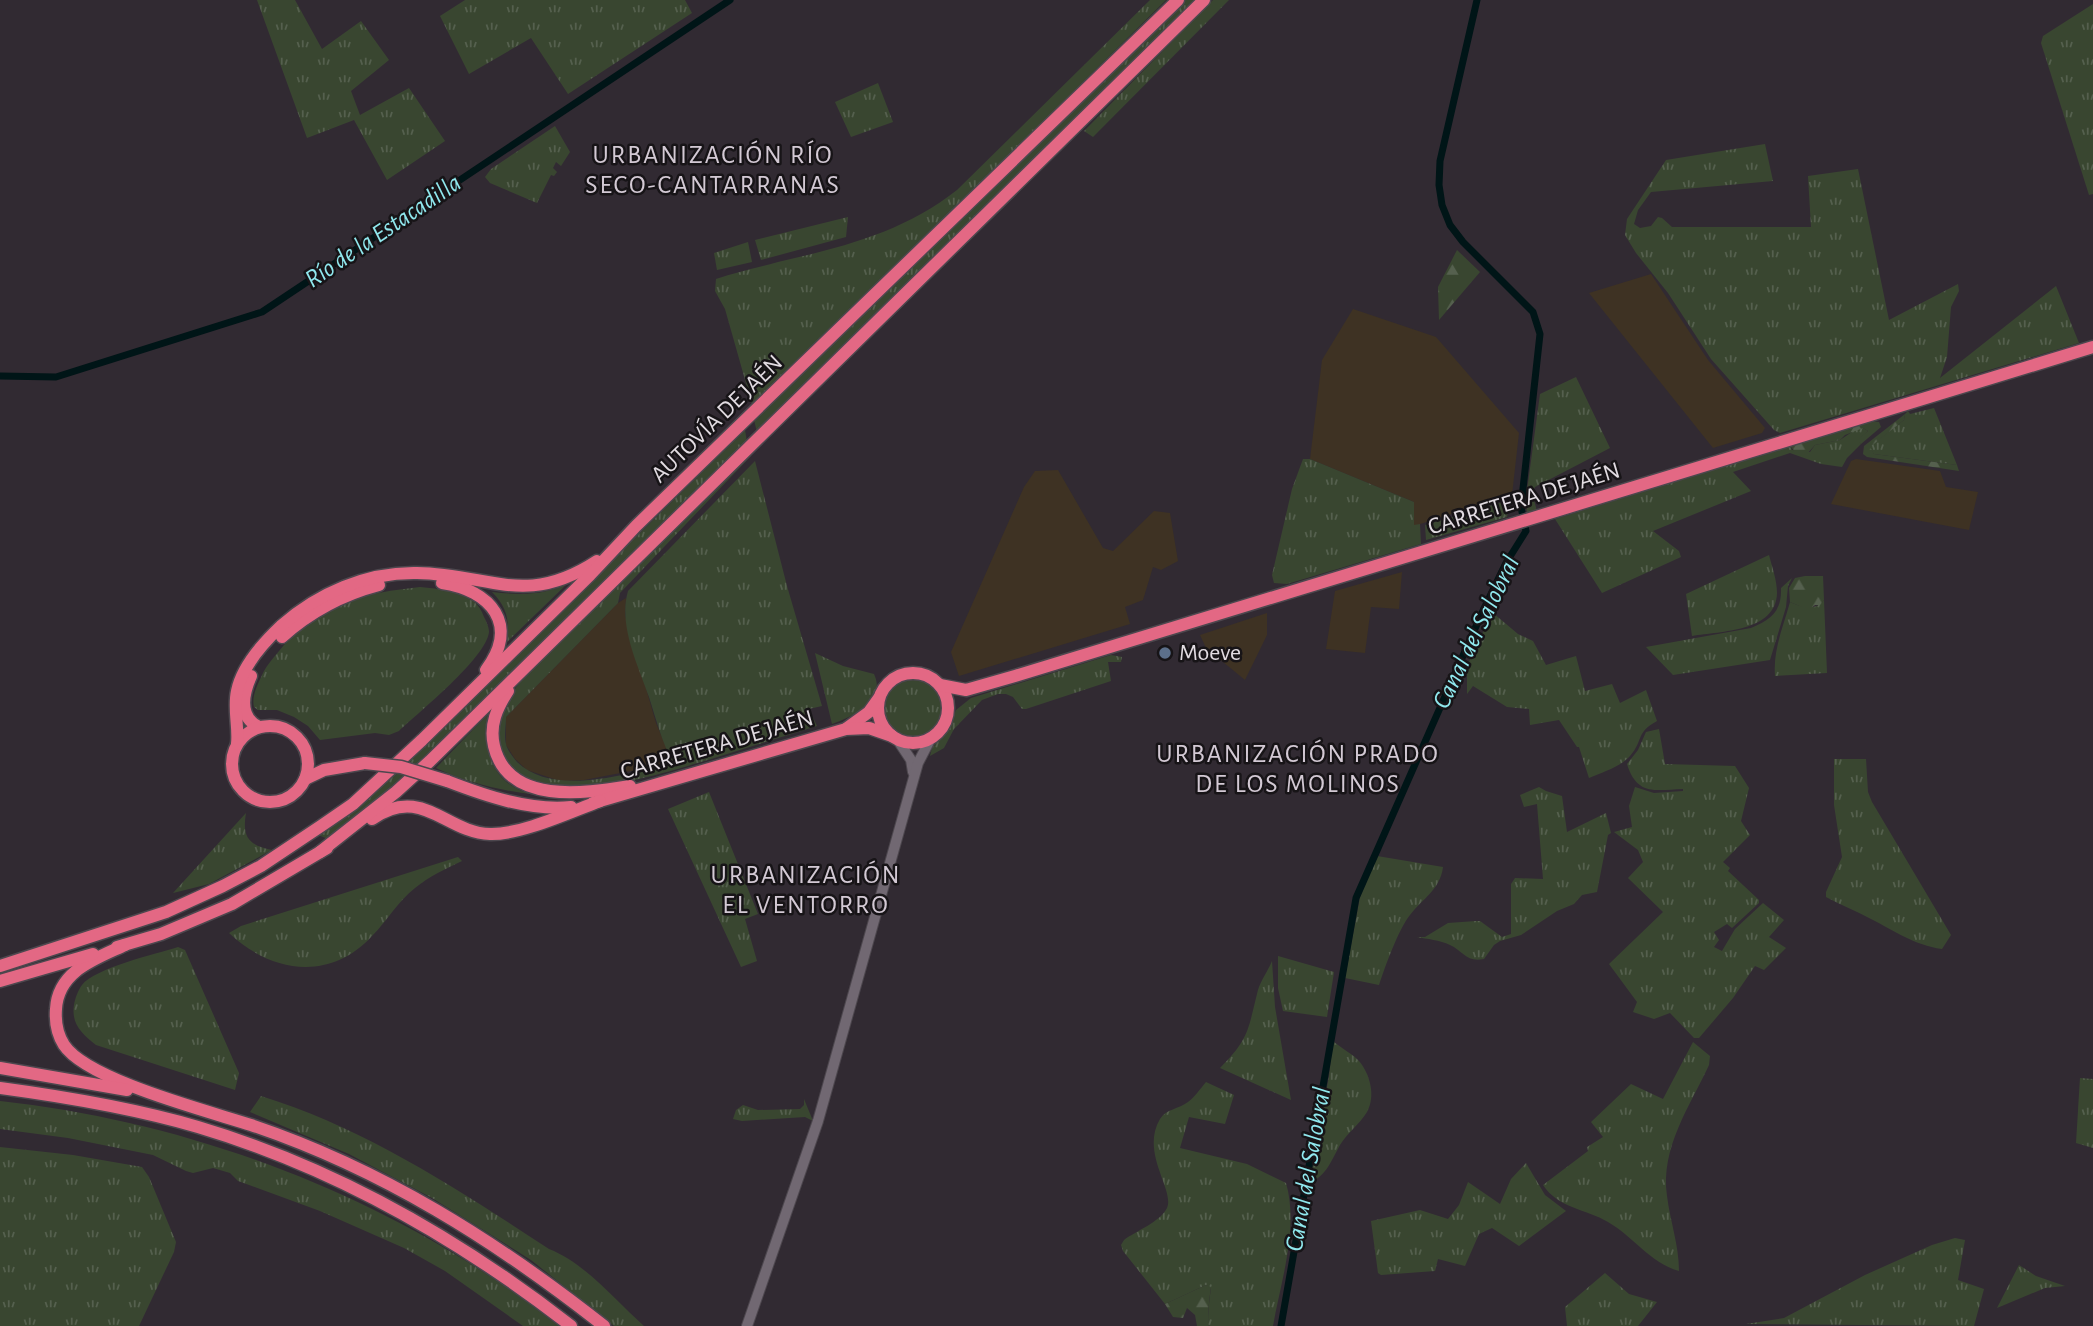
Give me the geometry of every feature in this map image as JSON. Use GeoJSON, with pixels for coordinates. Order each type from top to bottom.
{"type":"FeatureCollection","features":[{"type":"Feature","properties":{"kind":"highway","name":"AUTOVÍA DE JAÉN"},"geometry":{"type":"LineString","coordinates":[[0,966],[166,912],[223,886],[277,857],[353,804],[455,708],[636,526],[1178,0]]}},
{"type":"Feature","properties":{"kind":"highway","name":"AUTOVÍA DE JAÉN"},"geometry":{"type":"LineString","coordinates":[[320,852],[396,792],[1204,0]]}},
{"type":"Feature","properties":{"kind":"highway","name":"CARRETERA DE JAÉN"},"geometry":{"type":"LineString","coordinates":[[940,685],[966,690],[2093,347]]}},
{"type":"Feature","properties":{"kind":"highway"},"geometry":{"type":"LineString","coordinates":[[365,762],[324,770],[305,779],[294,793],[284,799],[266,802],[254,798],[242,789],[234,775],[232,760],[237,744],[236,699],[243,675],[275,632],[292,616],[352,583],[392,575],[417,573],[521,587],[541,586],[560,581],[601,558],[636,526]]}},
{"type":"Feature","properties":{"kind":"highway"},"geometry":{"type":"LineString","coordinates":[[259,727],[249,721],[245,713],[246,690],[263,658],[279,639],[311,613],[349,593],[394,582],[417,581],[460,587],[480,595],[496,615],[501,634],[496,656],[455,708]]}},
{"type":"Feature","properties":{"kind":"highway"},"geometry":{"type":"LineString","coordinates":[[523,667],[500,704],[494,718],[492,738],[503,765],[522,783],[550,791],[589,791],[682,777]]}},
{"type":"Feature","properties":{"kind":"highway"},"geometry":{"type":"LineString","coordinates":[[947,718],[948,699],[940,685],[920,673],[904,674],[890,682],[881,695],[878,710],[880,720],[894,737],[909,743],[919,743],[931,738],[943,727],[947,718],[953,704],[966,690]]}},
{"type":"Feature","properties":{"kind":"highway","name":"CARRETERA DE JAÉN"},"geometry":{"type":"LineString","coordinates":[[846,729],[869,712],[881,695]]}},
{"type":"Feature","properties":{"kind":"highway"},"geometry":{"type":"LineString","coordinates":[[237,744],[246,734],[259,727],[276,726],[292,732],[303,745],[308,761],[305,779]]}},
{"type":"Feature","properties":{"kind":"highway","name":"CARRETERA DE JAÉN"},"geometry":{"type":"LineString","coordinates":[[600,801],[846,729],[869,728],[894,737]]}},
{"type":"Feature","properties":{"kind":"highway"},"geometry":{"type":"LineString","coordinates":[[308,761],[328,764],[365,762],[401,767],[480,793],[532,805],[568,808],[600,801]]}},
{"type":"Feature","properties":{"kind":"highway"},"geometry":{"type":"LineString","coordinates":[[0,981],[125,945],[232,904],[379,814],[393,809],[422,809],[471,830],[491,834],[520,829],[600,801]]}},
{"type":"Feature","properties":{"kind":"highway"},"geometry":{"type":"LineString","coordinates":[[125,945],[84,964],[61,988],[56,1015],[60,1035],[65,1046],[76,1058],[103,1074],[278,1135],[400,1188],[473,1231],[547,1281],[604,1326]]}},
{"type":"Feature","properties":{"kind":"highway"},"geometry":{"type":"LineString","coordinates":[[0,1068],[138,1092],[222,1116]]}},
{"type":"Feature","properties":{"kind":"highway"},"geometry":{"type":"LineString","coordinates":[[0,1088],[101,1103],[150,1114],[230,1137],[291,1160],[392,1207],[439,1233],[513,1281],[571,1326]]}},
{"type":"Feature","properties":{"kind":"street"},"geometry":{"type":"LineString","coordinates":[[894,737],[911,760],[913,781]]}},
{"type":"Feature","properties":{"kind":"street"},"geometry":{"type":"LineString","coordinates":[[747,1326],[818,1121],[913,781],[923,750],[931,738]]}},
{"type":"Feature","properties":{"kind":"shaded area"},"geometry":{"type":"Polygon","coordinates":[[[1651,274],[1708,360],[1765,428],[1762,433],[1713,448],[1589,293],[1651,274]]]}},
{"type":"Feature","properties":{"kind":"shaded area"},"geometry":{"type":"Polygon","coordinates":[[[1353,309],[1436,337],[1519,433],[1512,495],[1414,526],[1414,502],[1310,459],[1322,360],[1353,309]]]}},
{"type":"Feature","properties":{"kind":"shaded area"},"geometry":{"type":"Polygon","coordinates":[[[1856,459],[1940,471],[1946,487],[1978,492],[1969,530],[1831,504],[1851,461],[1856,459]]]}},
{"type":"Feature","properties":{"kind":"shaded area"},"geometry":{"type":"Polygon","coordinates":[[[1058,470],[1103,548],[1113,551],[1154,511],[1170,513],[1178,561],[1161,570],[1153,567],[1143,600],[1125,607],[1130,624],[959,676],[951,652],[1024,487],[1035,471],[1058,470]]]}},
{"type":"Feature","properties":{"kind":"shaded area"},"geometry":{"type":"Polygon","coordinates":[[[1402,572],[1399,609],[1371,607],[1365,653],[1326,649],[1335,591],[1402,572]]]}},
{"type":"Feature","properties":{"kind":"shaded area"},"geometry":{"type":"Polygon","coordinates":[[[626,598],[625,615],[656,723],[673,763],[584,780],[560,781],[527,770],[515,759],[506,745],[506,717],[626,598]]]}},
{"type":"Feature","properties":{"kind":"shaded area"},"geometry":{"type":"Polygon","coordinates":[[[1267,613],[1267,635],[1245,680],[1206,648],[1200,635],[1267,613]]]}},
{"type":"Feature","properties":{"kind":"green space"},"geometry":{"type":"Polygon","coordinates":[[[257,0],[295,0],[322,49],[361,21],[389,60],[351,91],[360,115],[409,88],[445,141],[387,180],[354,120],[307,138],[257,0]]]}},
{"type":"Feature","properties":{"kind":"green space"},"geometry":{"type":"Polygon","coordinates":[[[465,0],[685,0],[692,13],[568,94],[531,38],[469,74],[440,16],[465,0]]]}},
{"type":"Feature","properties":{"kind":"green space"},"geometry":{"type":"Polygon","coordinates":[[[1150,0],[1166,0],[753,408],[725,309],[715,291],[716,279],[849,244],[894,227],[937,205],[957,190],[1150,0]]]}},
{"type":"Feature","properties":{"kind":"green space"},"geometry":{"type":"Polygon","coordinates":[[[1184,0],[1199,0],[757,432],[754,420],[1184,0]]]}},
{"type":"Feature","properties":{"kind":"green space"},"geometry":{"type":"Polygon","coordinates":[[[1213,0],[1229,0],[1093,137],[1084,131],[1213,0]]]}},
{"type":"Feature","properties":{"kind":"green space"},"geometry":{"type":"Polygon","coordinates":[[[2093,4],[2093,194],[2089,195],[2041,43],[2043,36],[2093,4]]]}},
{"type":"Feature","properties":{"kind":"green space"},"geometry":{"type":"Polygon","coordinates":[[[878,83],[893,122],[851,137],[835,102],[878,83]]]}},
{"type":"Feature","properties":{"kind":"green space"},"geometry":{"type":"Polygon","coordinates":[[[555,126],[570,152],[561,166],[556,162],[553,168],[557,172],[554,176],[551,175],[537,203],[490,183],[485,177],[491,169],[555,126]]]}},
{"type":"Feature","properties":{"kind":"green space"},"geometry":{"type":"Polygon","coordinates":[[[1765,144],[1773,181],[1651,192],[1638,210],[1634,224],[1640,228],[1651,226],[1658,217],[1672,227],[1811,227],[1808,176],[1858,169],[1889,320],[1958,284],[1959,291],[1951,307],[1947,357],[1940,378],[2056,286],[2079,343],[1780,433],[1774,430],[1711,359],[1668,293],[1625,235],[1627,219],[1666,160],[1765,144]]]}},
{"type":"Feature","properties":{"kind":"green space"},"geometry":{"type":"Polygon","coordinates":[[[848,217],[846,237],[761,260],[755,240],[848,217]]]}},
{"type":"Feature","properties":{"kind":"green space"},"geometry":{"type":"Polygon","coordinates":[[[748,242],[752,262],[717,270],[714,253],[748,242]]]}},
{"type":"Feature","properties":{"kind":"green space"},"geometry":{"type":"Polygon","coordinates":[[[1457,250],[1480,272],[1439,320],[1438,287],[1457,250]]]}},
{"type":"Feature","properties":{"kind":"green space"},"geometry":{"type":"Polygon","coordinates":[[[1576,377],[1610,448],[1535,487],[1532,493],[1537,511],[1527,514],[1526,498],[1540,394],[1576,377]]]}},
{"type":"Feature","properties":{"kind":"green space"},"geometry":{"type":"Polygon","coordinates":[[[1934,408],[1957,465],[1874,454],[1869,447],[1904,420],[1908,411],[1910,414],[1934,408]]]}},
{"type":"Feature","properties":{"kind":"green space"},"geometry":{"type":"Polygon","coordinates":[[[1905,414],[1904,420],[1870,447],[1874,454],[1957,465],[1959,471],[1867,457],[1863,454],[1864,446],[1905,414]]]}},
{"type":"Feature","properties":{"kind":"green space"},"geometry":{"type":"Polygon","coordinates":[[[1871,421],[1879,422],[1881,427],[1861,444],[1857,440],[1868,431],[1863,428],[1845,435],[1840,440],[1815,445],[1806,455],[1797,454],[1790,446],[1871,421]]]}},
{"type":"Feature","properties":{"kind":"green space"},"geometry":{"type":"Polygon","coordinates":[[[1858,428],[1868,431],[1858,440],[1861,444],[1842,467],[1821,464],[1790,453],[1733,472],[1751,491],[1653,531],[1679,551],[1681,557],[1602,593],[1555,519],[1790,446],[1792,450],[1810,452],[1815,445],[1840,440],[1858,428]]]}},
{"type":"Feature","properties":{"kind":"green space"},"geometry":{"type":"Polygon","coordinates":[[[745,430],[747,442],[418,766],[405,763],[745,430]]]}},
{"type":"Feature","properties":{"kind":"green space"},"geometry":{"type":"Polygon","coordinates":[[[750,452],[751,456],[620,593],[618,603],[506,717],[506,744],[517,762],[533,773],[551,779],[592,780],[673,763],[662,739],[627,631],[628,591],[755,461],[787,586],[822,706],[809,709],[817,726],[675,770],[620,783],[583,787],[557,786],[534,781],[513,769],[500,748],[498,731],[502,715],[515,688],[750,452]]]}},
{"type":"Feature","properties":{"kind":"green space"},"geometry":{"type":"Polygon","coordinates":[[[1303,459],[1310,459],[1414,502],[1414,525],[1420,524],[1421,544],[1287,584],[1274,583],[1272,575],[1292,489],[1303,459]]]}},
{"type":"Feature","properties":{"kind":"green space"},"geometry":{"type":"Polygon","coordinates":[[[1510,500],[1507,517],[1426,540],[1425,525],[1510,500]]]}},
{"type":"Feature","properties":{"kind":"green space"},"geometry":{"type":"Polygon","coordinates":[[[1769,555],[1777,593],[1774,606],[1767,615],[1745,627],[1692,636],[1686,594],[1769,555]]]}},
{"type":"Feature","properties":{"kind":"green space"},"geometry":{"type":"Polygon","coordinates":[[[1823,576],[1824,600],[1809,610],[1790,602],[1789,588],[1795,578],[1823,576]]]}},
{"type":"Feature","properties":{"kind":"green space"},"geometry":{"type":"Polygon","coordinates":[[[1792,578],[1770,660],[1673,675],[1646,647],[1758,625],[1774,614],[1780,603],[1781,588],[1792,578]]]}},
{"type":"Feature","properties":{"kind":"green space"},"geometry":{"type":"Polygon","coordinates":[[[568,583],[506,643],[506,616],[502,604],[492,592],[531,594],[568,583]]]}},
{"type":"Feature","properties":{"kind":"green space"},"geometry":{"type":"Polygon","coordinates":[[[420,587],[458,593],[474,601],[480,608],[489,632],[485,643],[464,670],[399,731],[389,735],[375,733],[320,740],[308,726],[294,717],[277,710],[258,710],[254,707],[255,693],[266,668],[298,630],[313,618],[363,596],[420,587]]]}},
{"type":"Feature","properties":{"kind":"green space"},"geometry":{"type":"Polygon","coordinates":[[[1824,600],[1827,673],[1775,676],[1777,648],[1790,602],[1812,607],[1824,600]]]}},
{"type":"Feature","properties":{"kind":"green space"},"geometry":{"type":"Polygon","coordinates":[[[1493,613],[1518,634],[1533,641],[1546,665],[1576,656],[1585,691],[1612,684],[1620,703],[1646,690],[1657,721],[1645,729],[1626,760],[1589,778],[1579,747],[1559,720],[1530,725],[1529,709],[1507,707],[1473,686],[1467,694],[1467,666],[1493,613]]]}},
{"type":"Feature","properties":{"kind":"green space"},"geometry":{"type":"Polygon","coordinates":[[[815,653],[843,666],[874,674],[877,684],[872,700],[858,712],[832,724],[815,653]]]}},
{"type":"Feature","properties":{"kind":"green space"},"geometry":{"type":"Polygon","coordinates":[[[1111,655],[1122,657],[1121,662],[1108,662],[1111,681],[1026,709],[1022,709],[1013,697],[1006,694],[982,700],[954,729],[944,748],[930,756],[932,748],[950,726],[956,710],[971,698],[1111,655]]]}},
{"type":"Feature","properties":{"kind":"green space"},"geometry":{"type":"Polygon","coordinates":[[[914,677],[936,686],[945,708],[936,730],[914,739],[892,730],[883,708],[892,686],[914,677]]]}},
{"type":"Feature","properties":{"kind":"green space"},"geometry":{"type":"Polygon","coordinates":[[[488,714],[488,748],[495,769],[511,785],[522,791],[555,797],[525,793],[494,788],[436,768],[488,714]]]}},
{"type":"Feature","properties":{"kind":"green space"},"geometry":{"type":"Polygon","coordinates":[[[1659,729],[1665,764],[1735,766],[1749,788],[1741,821],[1750,835],[1723,862],[1730,868],[1728,871],[1759,903],[1732,928],[1727,924],[1714,932],[1719,940],[1714,947],[1722,951],[1735,929],[1763,903],[1784,920],[1769,937],[1786,948],[1764,970],[1755,966],[1733,998],[1699,1038],[1694,1038],[1670,1013],[1654,1019],[1633,1012],[1637,1002],[1609,964],[1663,912],[1628,878],[1643,862],[1638,850],[1614,832],[1632,827],[1629,806],[1635,787],[1654,793],[1683,791],[1648,789],[1636,782],[1627,764],[1638,750],[1646,732],[1659,729]]]}},
{"type":"Feature","properties":{"kind":"green space"},"geometry":{"type":"Polygon","coordinates":[[[1834,759],[1866,759],[1868,792],[1872,802],[1951,935],[1942,949],[1914,941],[1826,897],[1842,857],[1834,805],[1834,759]]]}},
{"type":"Feature","properties":{"kind":"green space"},"geometry":{"type":"Polygon","coordinates":[[[395,773],[406,775],[328,839],[318,835],[395,773]]]}},
{"type":"Feature","properties":{"kind":"green space"},"geometry":{"type":"Polygon","coordinates":[[[1539,787],[1562,796],[1567,832],[1606,813],[1611,833],[1608,835],[1597,892],[1582,895],[1574,904],[1557,911],[1521,935],[1500,941],[1484,959],[1473,959],[1446,943],[1417,937],[1425,937],[1448,923],[1476,921],[1502,937],[1511,934],[1511,884],[1515,878],[1543,879],[1537,804],[1524,807],[1520,795],[1539,787]]]}},
{"type":"Feature","properties":{"kind":"green space"},"geometry":{"type":"Polygon","coordinates":[[[709,792],[758,914],[745,919],[757,961],[741,967],[668,809],[709,792]]]}},
{"type":"Feature","properties":{"kind":"green space"},"geometry":{"type":"Polygon","coordinates":[[[246,813],[245,828],[248,839],[272,850],[209,884],[173,893],[246,813]]]}},
{"type":"Feature","properties":{"kind":"green space"},"geometry":{"type":"Polygon","coordinates":[[[1377,856],[1443,867],[1435,888],[1410,915],[1401,930],[1379,985],[1345,978],[1360,897],[1377,856]]]}},
{"type":"Feature","properties":{"kind":"green space"},"geometry":{"type":"Polygon","coordinates":[[[458,857],[462,861],[415,888],[372,936],[356,951],[338,961],[319,966],[282,964],[263,957],[229,933],[241,926],[458,857]]]}},
{"type":"Feature","properties":{"kind":"green space"},"geometry":{"type":"Polygon","coordinates":[[[178,947],[185,950],[239,1073],[235,1090],[96,1045],[82,1033],[74,1018],[75,1000],[81,987],[89,979],[112,967],[178,947]]]}},
{"type":"Feature","properties":{"kind":"green space"},"geometry":{"type":"Polygon","coordinates":[[[1278,956],[1334,972],[1327,1017],[1283,1011],[1278,988],[1278,956]]]}},
{"type":"Feature","properties":{"kind":"green space"},"geometry":{"type":"Polygon","coordinates":[[[1272,961],[1275,1007],[1291,1100],[1220,1068],[1243,1040],[1259,986],[1272,961]]]}},
{"type":"Feature","properties":{"kind":"green space"},"geometry":{"type":"Polygon","coordinates":[[[1333,1041],[1363,1066],[1369,1079],[1370,1106],[1343,1141],[1324,1172],[1310,1182],[1329,1076],[1333,1041]]]}},
{"type":"Feature","properties":{"kind":"green space"},"geometry":{"type":"Polygon","coordinates":[[[1693,1042],[1710,1056],[1709,1065],[1678,1128],[1672,1144],[1666,1178],[1679,1271],[1659,1262],[1608,1222],[1556,1199],[1543,1185],[1588,1151],[1587,1147],[1603,1137],[1591,1122],[1631,1084],[1663,1099],[1693,1042]]]}},
{"type":"Feature","properties":{"kind":"green space"},"geometry":{"type":"Polygon","coordinates":[[[2080,1078],[2093,1079],[2093,1148],[2076,1143],[2080,1078]]]}},
{"type":"Feature","properties":{"kind":"green space"},"geometry":{"type":"Polygon","coordinates":[[[1206,1082],[1234,1095],[1225,1124],[1189,1117],[1180,1148],[1247,1164],[1286,1183],[1290,1200],[1290,1236],[1273,1326],[1208,1325],[1211,1288],[1206,1285],[1165,1304],[1121,1245],[1124,1240],[1159,1218],[1167,1208],[1168,1200],[1154,1145],[1160,1119],[1169,1111],[1188,1102],[1206,1082]]]}},
{"type":"Feature","properties":{"kind":"green space"},"geometry":{"type":"Polygon","coordinates":[[[261,1096],[337,1125],[446,1183],[575,1263],[644,1326],[614,1326],[531,1260],[432,1198],[349,1154],[250,1112],[261,1096]]]}},
{"type":"Feature","properties":{"kind":"green space"},"geometry":{"type":"Polygon","coordinates":[[[804,1099],[813,1121],[805,1117],[742,1121],[733,1119],[736,1110],[743,1105],[758,1110],[800,1109],[804,1105],[804,1099]]]}},
{"type":"Feature","properties":{"kind":"green space"},"geometry":{"type":"Polygon","coordinates":[[[0,1101],[75,1112],[150,1128],[223,1149],[295,1175],[365,1206],[433,1241],[498,1281],[559,1326],[523,1326],[445,1271],[404,1248],[320,1211],[238,1181],[230,1173],[213,1168],[193,1173],[153,1155],[68,1138],[0,1129],[0,1101]]]}},
{"type":"Feature","properties":{"kind":"green space"},"geometry":{"type":"Polygon","coordinates":[[[0,1147],[73,1155],[142,1167],[149,1177],[176,1242],[174,1252],[139,1326],[0,1326],[0,1147]]]}},
{"type":"Feature","properties":{"kind":"green space"},"geometry":{"type":"Polygon","coordinates":[[[1526,1163],[1545,1195],[1566,1211],[1519,1246],[1492,1228],[1479,1234],[1465,1266],[1438,1259],[1435,1271],[1381,1275],[1378,1273],[1371,1221],[1420,1210],[1448,1219],[1459,1205],[1468,1182],[1500,1204],[1511,1179],[1526,1163]]]}},
{"type":"Feature","properties":{"kind":"green space"},"geometry":{"type":"Polygon","coordinates":[[[1955,1238],[1965,1240],[1958,1280],[1984,1289],[1974,1326],[1746,1324],[1784,1318],[1865,1275],[1932,1245],[1955,1238]]]}},
{"type":"Feature","properties":{"kind":"green space"},"geometry":{"type":"Polygon","coordinates":[[[2019,1265],[2036,1276],[2065,1286],[2045,1288],[1997,1308],[2019,1265]]]}},
{"type":"Feature","properties":{"kind":"green space"},"geometry":{"type":"Polygon","coordinates":[[[1605,1273],[1629,1294],[1657,1302],[1638,1326],[1567,1326],[1565,1307],[1605,1273]]]}},
{"type":"Feature","properties":{"kind":"green space"},"geometry":{"type":"Polygon","coordinates":[[[1206,1285],[1211,1287],[1208,1320],[1210,1326],[1197,1326],[1195,1315],[1187,1308],[1183,1318],[1173,1317],[1165,1304],[1206,1285]]]}},
{"type":"Feature","properties":{"kind":"waterway","name":"Río de la Estacadilla"},"geometry":{"type":"LineString","coordinates":[[0,376],[56,377],[262,312],[730,0]]}},
{"type":"Feature","properties":{"kind":"waterway","name":"Canal del Salobral"},"geometry":{"type":"LineString","coordinates":[[1281,1326],[1356,898],[1481,615],[1506,563],[1526,531],[1521,507],[1540,334],[1533,312],[1463,242],[1450,225],[1442,205],[1439,185],[1440,161],[1477,0]]}},
{"type":"Feature","properties":{"kind":"place","name":"Moeve"},"geometry":{"type":"Point","coordinates":[1165,653]}},
{"type":"Feature","properties":{"kind":"district","name":"URBANIZACIÓN RÍO SECO-CANTARRANAS"},"geometry":{"type":"Point","coordinates":[713,170]}},
{"type":"Feature","properties":{"kind":"district","name":"URBANIZACIÓN PRADO DE LOS MOLINOS"},"geometry":{"type":"Point","coordinates":[1298,769]}},
{"type":"Feature","properties":{"kind":"district","name":"URBANIZACIÓN EL VENTORRO"},"geometry":{"type":"Point","coordinates":[806,890]}}]}
